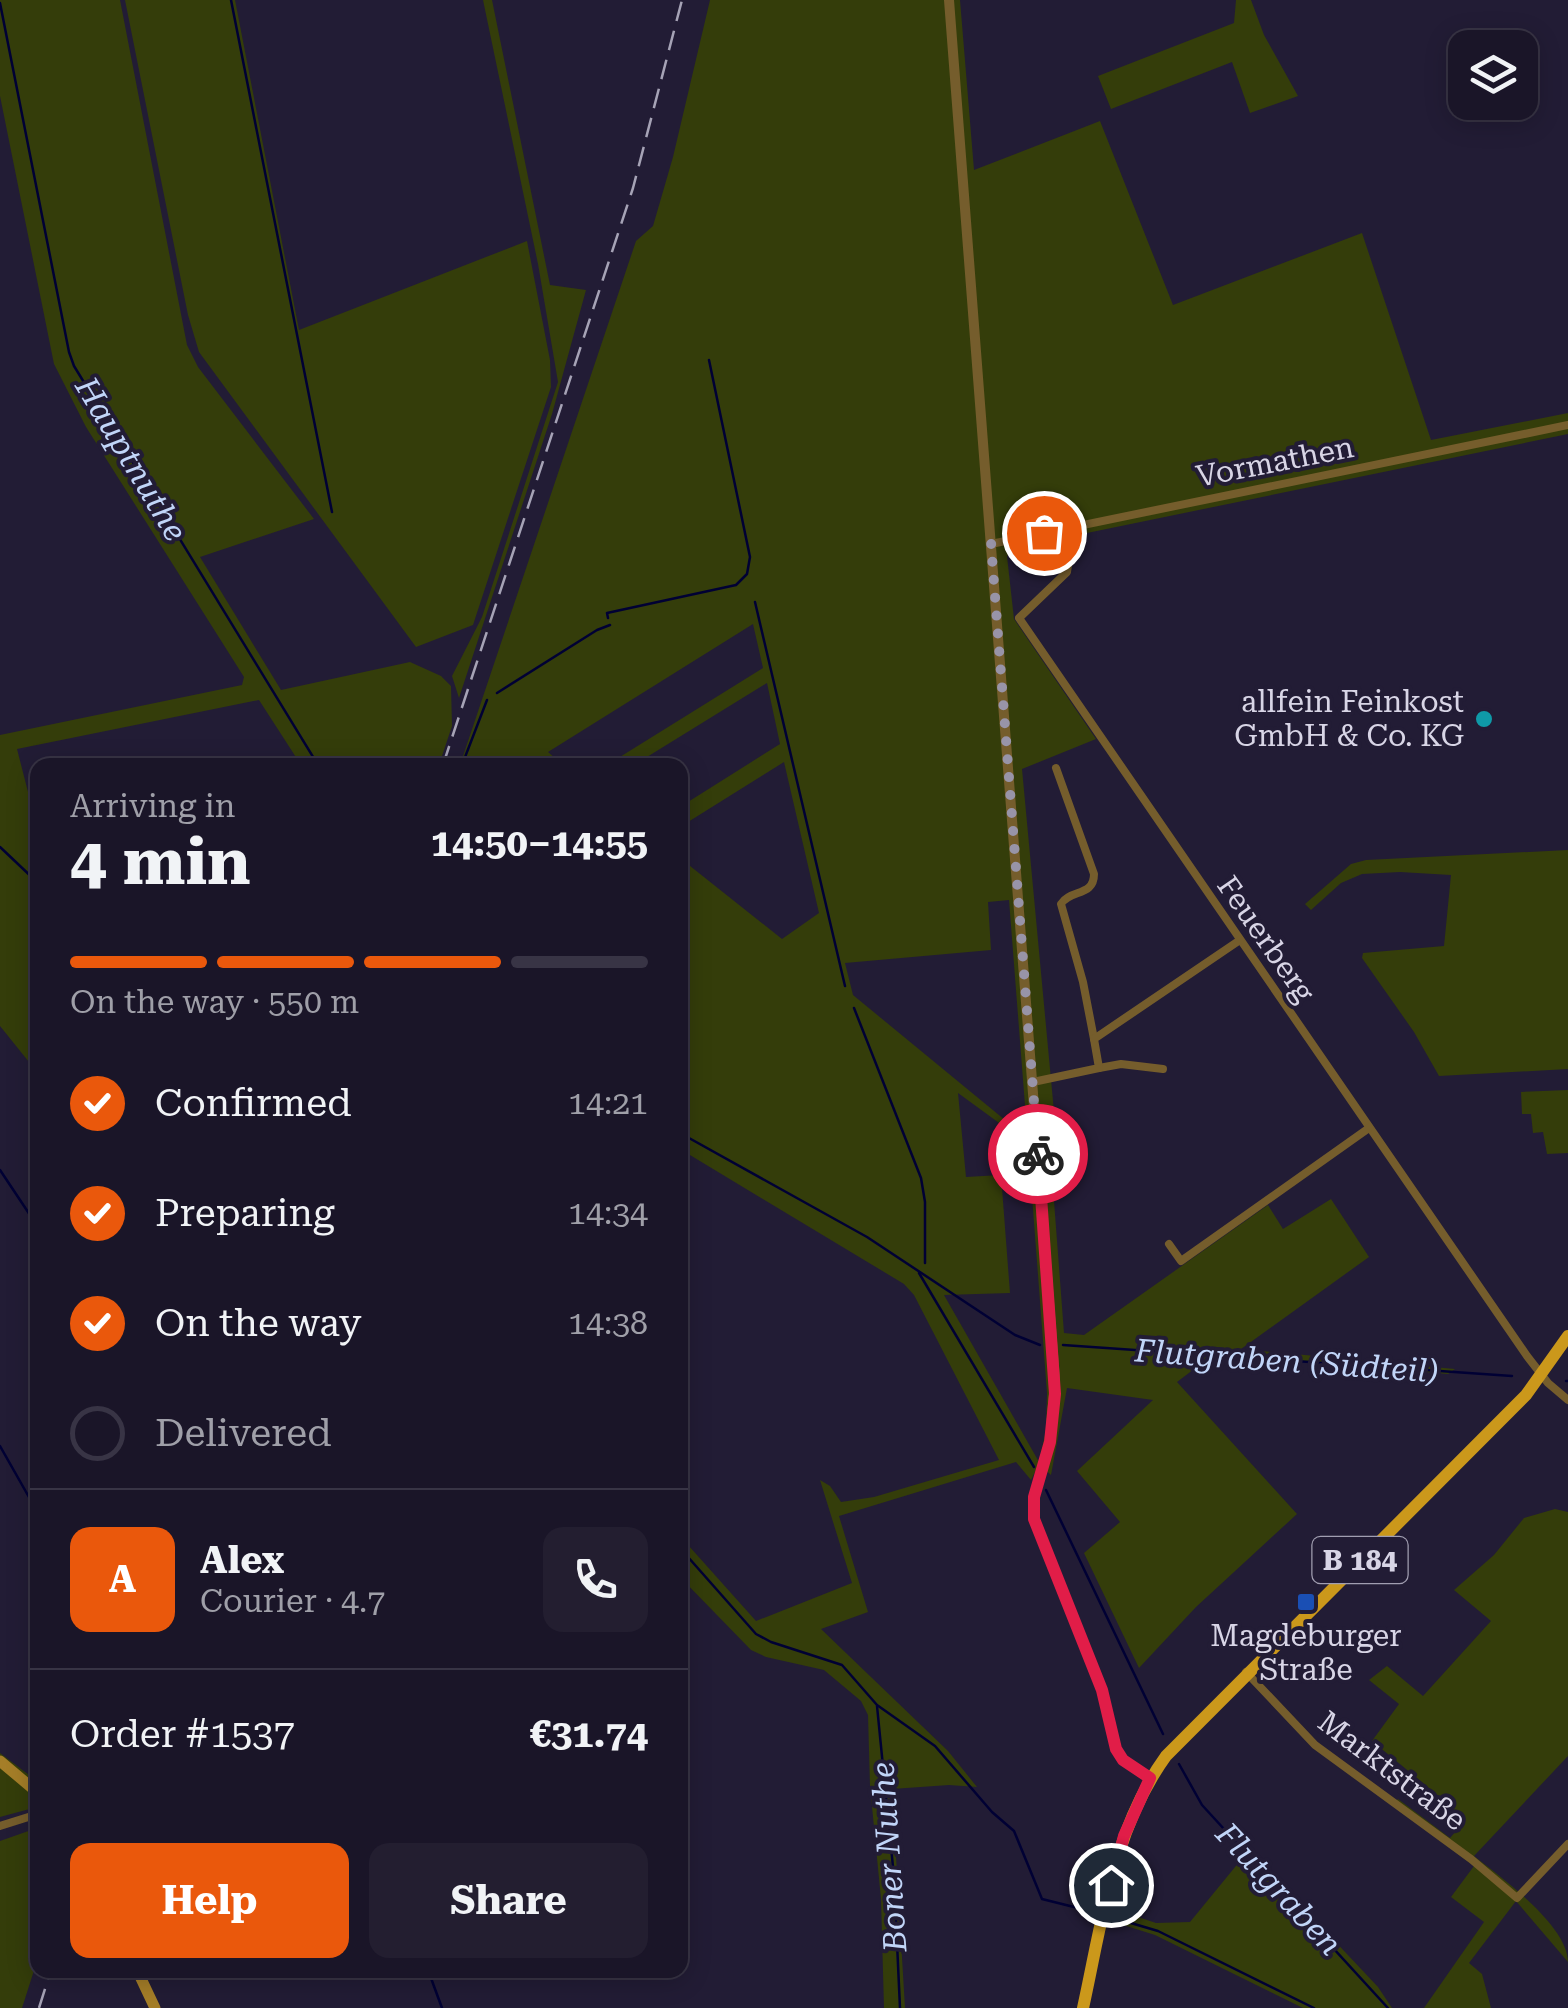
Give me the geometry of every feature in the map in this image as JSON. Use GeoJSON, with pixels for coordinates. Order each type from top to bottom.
{"type":"FeatureCollection","features":[{"type":"Feature","properties":{"kind":"main road","name":"B 184"},"geometry":{"type":"LineString","coordinates":[[1083,2008],[1124,1836],[1150,1778],[1176,1743],[1518,1403],[1568,1336]]}},
{"type":"Feature","properties":{"kind":"main road"},"geometry":{"type":"LineString","coordinates":[[3,1764],[30,1786]]}},
{"type":"Feature","properties":{"kind":"main road"},"geometry":{"type":"LineString","coordinates":[[142,1978],[156,2008]]}},
{"type":"Feature","properties":{"kind":"street"},"geometry":{"type":"LineString","coordinates":[[949,0],[1055,1380],[1054,1412],[1033,1506],[1034,1519],[1102,1690],[1116,1749],[1123,1760],[1150,1778]]}},
{"type":"Feature","properties":{"kind":"street","name":"Vormathen"},"geometry":{"type":"LineString","coordinates":[[991,544],[1568,426]]}},
{"type":"Feature","properties":{"kind":"street","name":"Feuerberg"},"geometry":{"type":"LineString","coordinates":[[1063,529],[1069,559],[1067,572],[1019,618],[1369,1128],[1542,1374],[1568,1400]]}},
{"type":"Feature","properties":{"kind":"street"},"geometry":{"type":"LineString","coordinates":[[1056,768],[1094,874],[1088,889],[1066,896],[1061,904],[1083,982],[1098,1068]]}},
{"type":"Feature","properties":{"kind":"street"},"geometry":{"type":"LineString","coordinates":[[1094,1038],[1240,940]]}},
{"type":"Feature","properties":{"kind":"street"},"geometry":{"type":"LineString","coordinates":[[1033,1082],[1121,1064],[1164,1069]]}},
{"type":"Feature","properties":{"kind":"street"},"geometry":{"type":"LineString","coordinates":[[1169,1244],[1181,1261],[1369,1128]]}},
{"type":"Feature","properties":{"kind":"street","name":"Marktstraße"},"geometry":{"type":"LineString","coordinates":[[1246,1672],[1314,1745],[1471,1859],[1517,1898],[1568,1844]]}},
{"type":"Feature","properties":{"kind":"street"},"geometry":{"type":"LineString","coordinates":[[0,1826],[30,1817]]}},
{"type":"Feature","properties":{"kind":"green space"},"geometry":{"type":"Polygon","coordinates":[[[0,0],[120,0],[187,345],[198,367],[314,519],[200,557],[281,690],[410,662],[441,676],[451,686],[452,726],[441,758],[296,758],[259,700],[17,749],[30,800],[30,1063],[0,1026],[0,735],[242,685],[244,677],[86,427],[54,364],[0,96],[0,0]]]}},
{"type":"Feature","properties":{"kind":"green space"},"geometry":{"type":"Polygon","coordinates":[[[125,0],[235,0],[299,330],[527,241],[550,360],[551,387],[473,625],[416,647],[199,352],[188,315],[125,0]]]}},
{"type":"Feature","properties":{"kind":"green space"},"geometry":{"type":"Polygon","coordinates":[[[483,0],[492,0],[550,285],[586,290],[552,414],[459,698],[452,676],[482,617],[558,382],[538,264],[483,0]]]}},
{"type":"Feature","properties":{"kind":"green space"},"geometry":{"type":"Polygon","coordinates":[[[710,0],[960,0],[974,170],[1100,121],[1173,305],[1362,233],[1431,440],[1568,413],[1568,434],[1019,547],[1007,556],[1014,619],[1096,739],[1022,769],[1056,1133],[1049,1135],[1064,1333],[1084,1335],[1268,1205],[1283,1229],[1331,1199],[1369,1257],[1241,1349],[1455,1369],[1448,1374],[1214,1354],[1177,1382],[1297,1514],[1196,1607],[1139,1668],[1084,1553],[1120,1522],[1077,1471],[1153,1400],[1067,1388],[1051,1475],[1039,1464],[1031,1480],[1016,1462],[839,1516],[868,1612],[821,1629],[948,1751],[977,1787],[892,1789],[905,2008],[884,2008],[868,1715],[861,1701],[824,1670],[751,1650],[688,1585],[688,1545],[756,1621],[852,1583],[820,1480],[830,1486],[841,1502],[874,1497],[999,1460],[914,1295],[904,1284],[688,1154],[688,864],[782,939],[819,913],[784,762],[688,822],[688,802],[780,744],[767,683],[645,758],[618,758],[763,668],[753,624],[548,752],[555,758],[462,758],[636,241],[653,226],[710,0]],[[1009,900],[988,902],[991,950],[845,963],[853,995],[1005,1120],[1027,1131],[1009,900]],[[958,1093],[966,1177],[1001,1175],[1010,1293],[944,1295],[1039,1462],[1046,1430],[1047,1393],[1028,1144],[958,1093]]]}},
{"type":"Feature","properties":{"kind":"green space"},"geometry":{"type":"Polygon","coordinates":[[[1236,0],[1251,0],[1264,35],[1298,96],[1250,113],[1232,62],[1111,109],[1098,76],[1234,23],[1236,0]]]}},
{"type":"Feature","properties":{"kind":"green space"},"geometry":{"type":"Polygon","coordinates":[[[1568,850],[1568,1069],[1439,1076],[1414,1032],[1362,958],[1363,953],[1444,946],[1451,875],[1362,874],[1341,883],[1311,910],[1305,904],[1351,864],[1366,860],[1568,850]]]}},
{"type":"Feature","properties":{"kind":"green space"},"geometry":{"type":"Polygon","coordinates":[[[1568,1090],[1568,1153],[1547,1154],[1543,1132],[1533,1133],[1531,1114],[1522,1114],[1521,1092],[1568,1090]]]}},
{"type":"Feature","properties":{"kind":"green space"},"geometry":{"type":"Polygon","coordinates":[[[1555,1509],[1568,1512],[1568,1756],[1474,1856],[1546,1918],[1565,1948],[1568,1962],[1516,1901],[1469,1963],[1482,1974],[1491,2008],[1424,2008],[1484,1922],[1451,1897],[1474,1866],[1392,1805],[1398,1799],[1450,1838],[1463,1823],[1444,1809],[1440,1797],[1372,1741],[1399,1704],[1369,1680],[1387,1666],[1423,1696],[1491,1621],[1454,1590],[1494,1555],[1524,1518],[1555,1509]]]}},
{"type":"Feature","properties":{"kind":"green space"},"geometry":{"type":"Polygon","coordinates":[[[0,1753],[30,1776],[30,1809],[0,1817],[0,1753]]]}},
{"type":"Feature","properties":{"kind":"green space"},"geometry":{"type":"Polygon","coordinates":[[[30,1830],[32,1978],[22,2008],[0,2008],[0,1841],[30,1830]]]}},
{"type":"Feature","properties":{"kind":"green space"},"geometry":{"type":"Polygon","coordinates":[[[1249,1850],[1378,1987],[1392,2008],[1303,2008],[1155,1935],[1120,1924],[1123,1912],[1156,1923],[1190,1922],[1249,1850]]]}},
{"type":"Feature","properties":{"kind":"waterway"},"geometry":{"type":"LineString","coordinates":[[231,0],[332,512]]}},
{"type":"Feature","properties":{"kind":"waterway","name":"Hauptnuthe"},"geometry":{"type":"LineString","coordinates":[[0,3],[74,366],[314,758]]}},
{"type":"Feature","properties":{"kind":"waterway"},"geometry":{"type":"LineString","coordinates":[[608,618],[607,613],[736,585],[747,574],[750,557],[709,360]]}},
{"type":"Feature","properties":{"kind":"waterway"},"geometry":{"type":"LineString","coordinates":[[755,602],[845,986]]}},
{"type":"Feature","properties":{"kind":"waterway"},"geometry":{"type":"LineString","coordinates":[[497,693],[610,625]]}},
{"type":"Feature","properties":{"kind":"waterway"},"geometry":{"type":"LineString","coordinates":[[465,758],[487,700]]}},
{"type":"Feature","properties":{"kind":"waterway"},"geometry":{"type":"LineString","coordinates":[[0,847],[30,875]]}},
{"type":"Feature","properties":{"kind":"waterway"},"geometry":{"type":"LineString","coordinates":[[854,1008],[921,1178],[925,1263]]}},
{"type":"Feature","properties":{"kind":"waterway","name":"Flutgraben (Südteil)"},"geometry":{"type":"LineString","coordinates":[[688,1137],[867,1237],[1015,1335],[1040,1345]]}},
{"type":"Feature","properties":{"kind":"waterway"},"geometry":{"type":"LineString","coordinates":[[0,1170],[30,1215]]}},
{"type":"Feature","properties":{"kind":"waterway"},"geometry":{"type":"LineString","coordinates":[[919,1273],[1034,1467]]}},
{"type":"Feature","properties":{"kind":"waterway","name":"Flutgraben (Südteil)"},"geometry":{"type":"LineString","coordinates":[[1063,1345],[1512,1376]]}},
{"type":"Feature","properties":{"kind":"waterway"},"geometry":{"type":"LineString","coordinates":[[0,1446],[30,1499]]}},
{"type":"Feature","properties":{"kind":"waterway"},"geometry":{"type":"LineString","coordinates":[[1046,1490],[1163,1734]]}},
{"type":"Feature","properties":{"kind":"waterway"},"geometry":{"type":"LineString","coordinates":[[688,1557],[756,1634],[842,1665],[877,1705],[935,1746],[992,1812],[1014,1831],[1042,1899],[1094,1912]]}},
{"type":"Feature","properties":{"kind":"waterway","name":"Boner Nuthe"},"geometry":{"type":"LineString","coordinates":[[877,1706],[894,1877],[900,2008]]}},
{"type":"Feature","properties":{"kind":"waterway","name":"Flutgraben"},"geometry":{"type":"LineString","coordinates":[[1179,1764],[1202,1805],[1388,2008]]}},
{"type":"Feature","properties":{"kind":"waterway"},"geometry":{"type":"LineString","coordinates":[[1114,1918],[1158,1931],[1314,2008]]}},
{"type":"Feature","properties":{"kind":"waterway"},"geometry":{"type":"LineString","coordinates":[[431,1978],[442,2008]]}},
{"type":"Feature","properties":{"kind":"railway"},"geometry":{"type":"LineString","coordinates":[[445,758],[633,188],[682,0]]}},
{"type":"Feature","properties":{"kind":"railway"},"geometry":{"type":"LineString","coordinates":[[39,2008],[48,1978]]}},
{"type":"Feature","properties":{"kind":"way so far"},"geometry":{"type":"LineString","coordinates":[[1038,1154],[991,544],[1044,533]]}},
{"type":"Feature","properties":{"kind":"place","name":"allfein Feinkost GmbH & Co. KG"},"geometry":{"type":"Point","coordinates":[1484,719]}},
{"type":"Feature","properties":{"kind":"place","name":"Magdeburger Straße"},"geometry":{"type":"Point","coordinates":[1306,1602]}},
{"type":"Feature","properties":{"kind":"route"},"geometry":{"type":"LineString","coordinates":[[1038,1154],[1055,1394],[1050,1442],[1034,1497],[1034,1519],[1102,1690],[1119,1756],[1150,1778],[1124,1836],[1111,1885]]}}]}
